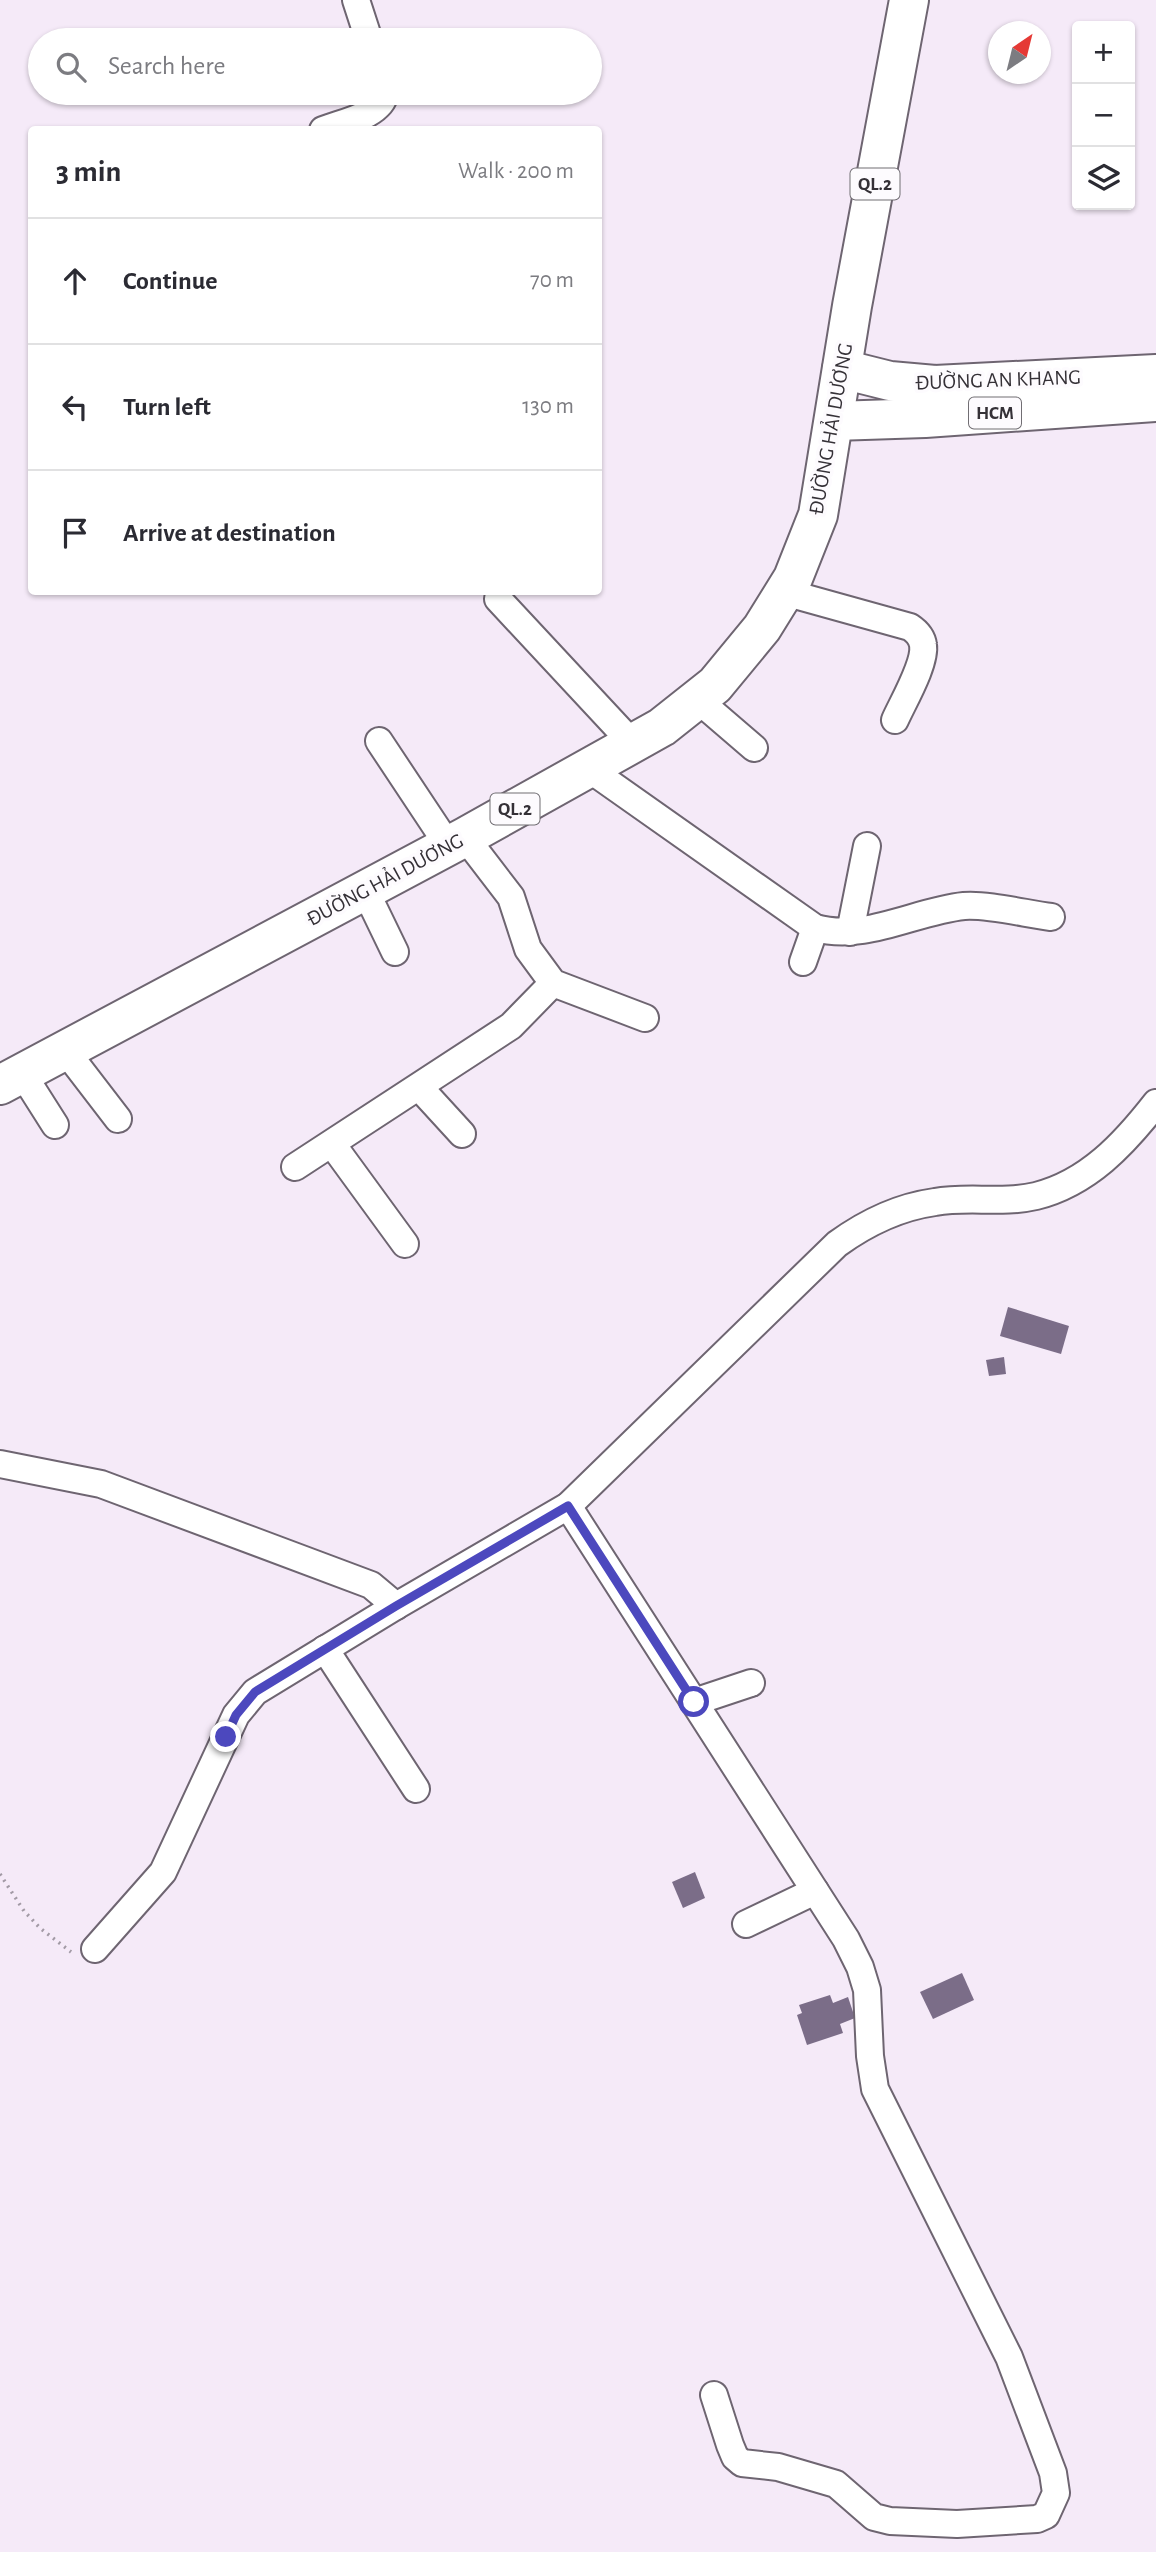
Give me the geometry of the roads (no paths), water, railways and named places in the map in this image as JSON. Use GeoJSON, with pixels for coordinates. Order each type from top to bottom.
{"type":"FeatureCollection","features":[{"type":"Feature","properties":{"kind":"highway","name":"ĐƯỜNG HẢI DƯƠNG"},"geometry":{"type":"LineString","coordinates":[[11,1079],[633,744],[662,727],[715,685],[762,628],[788,585],[818,515],[909,0]]}},
{"type":"Feature","properties":{"kind":"highway","name":"ĐƯỜNG AN KHANG"},"geometry":{"type":"LineString","coordinates":[[842,369],[890,381],[935,385],[1156,374]]}},
{"type":"Feature","properties":{"kind":"highway","name":"ĐƯỜNG AN KHANG"},"geometry":{"type":"LineString","coordinates":[[834,421],[925,418],[1156,402]]}},
{"type":"Feature","properties":{"kind":"street"},"geometry":{"type":"LineString","coordinates":[[356,0],[365,28]]}},
{"type":"Feature","properties":{"kind":"street"},"geometry":{"type":"LineString","coordinates":[[333,126],[381,105]]}},
{"type":"Feature","properties":{"kind":"street"},"geometry":{"type":"LineString","coordinates":[[788,585],[921,612]]}},
{"type":"Feature","properties":{"kind":"street"},"geometry":{"type":"LineString","coordinates":[[788,585],[918,632],[923,645],[920,662],[895,720]]}},
{"type":"Feature","properties":{"kind":"street"},"geometry":{"type":"LineString","coordinates":[[498,598],[633,744]]}},
{"type":"Feature","properties":{"kind":"street"},"geometry":{"type":"LineString","coordinates":[[697,699],[754,748]]}},
{"type":"Feature","properties":{"kind":"street"},"geometry":{"type":"LineString","coordinates":[[379,741],[456,841],[511,897],[532,956],[553,983],[645,1018]]}},
{"type":"Feature","properties":{"kind":"street"},"geometry":{"type":"LineString","coordinates":[[588,768],[815,928],[828,932],[850,932],[964,906],[1051,917]]}},
{"type":"Feature","properties":{"kind":"street"},"geometry":{"type":"LineString","coordinates":[[850,932],[867,846]]}},
{"type":"Feature","properties":{"kind":"street"},"geometry":{"type":"LineString","coordinates":[[365,890],[395,952]]}},
{"type":"Feature","properties":{"kind":"street"},"geometry":{"type":"LineString","coordinates":[[803,962],[815,928]]}},
{"type":"Feature","properties":{"kind":"street"},"geometry":{"type":"LineString","coordinates":[[295,1167],[511,1026],[553,983]]}},
{"type":"Feature","properties":{"kind":"street"},"geometry":{"type":"LineString","coordinates":[[65,1050],[118,1119]]}},
{"type":"Feature","properties":{"kind":"street"},"geometry":{"type":"LineString","coordinates":[[11,1079],[55,1125]]}},
{"type":"Feature","properties":{"kind":"street"},"geometry":{"type":"LineString","coordinates":[[419,1087],[462,1134]]}},
{"type":"Feature","properties":{"kind":"street"},"geometry":{"type":"LineString","coordinates":[[95,1949],[163,1872],[236,1715],[255,1692],[568,1506],[837,1244],[861,1227],[889,1214],[935,1201],[1009,1201],[1037,1196],[1064,1186],[1104,1162],[1156,1102]]}},
{"type":"Feature","properties":{"kind":"street"},"geometry":{"type":"LineString","coordinates":[[332,1144],[405,1244]]}},
{"type":"Feature","properties":{"kind":"street"},"geometry":{"type":"LineString","coordinates":[[0,1464],[114,1489],[372,1585],[396,1606]]}},
{"type":"Feature","properties":{"kind":"street"},"geometry":{"type":"LineString","coordinates":[[568,1506],[846,1939],[866,1990],[875,2089],[1009,2357],[1054,2473],[1056,2493],[1045,2515],[1037,2519],[957,2524],[890,2521],[874,2517],[836,2484],[778,2467],[742,2463],[735,2457],[730,2445],[714,2395]]}},
{"type":"Feature","properties":{"kind":"street"},"geometry":{"type":"LineString","coordinates":[[325,1649],[416,1789]]}},
{"type":"Feature","properties":{"kind":"street"},"geometry":{"type":"LineString","coordinates":[[694,1702],[751,1684]]}},
{"type":"Feature","properties":{"kind":"street"},"geometry":{"type":"LineString","coordinates":[[746,1924],[815,1891]]}}]}
